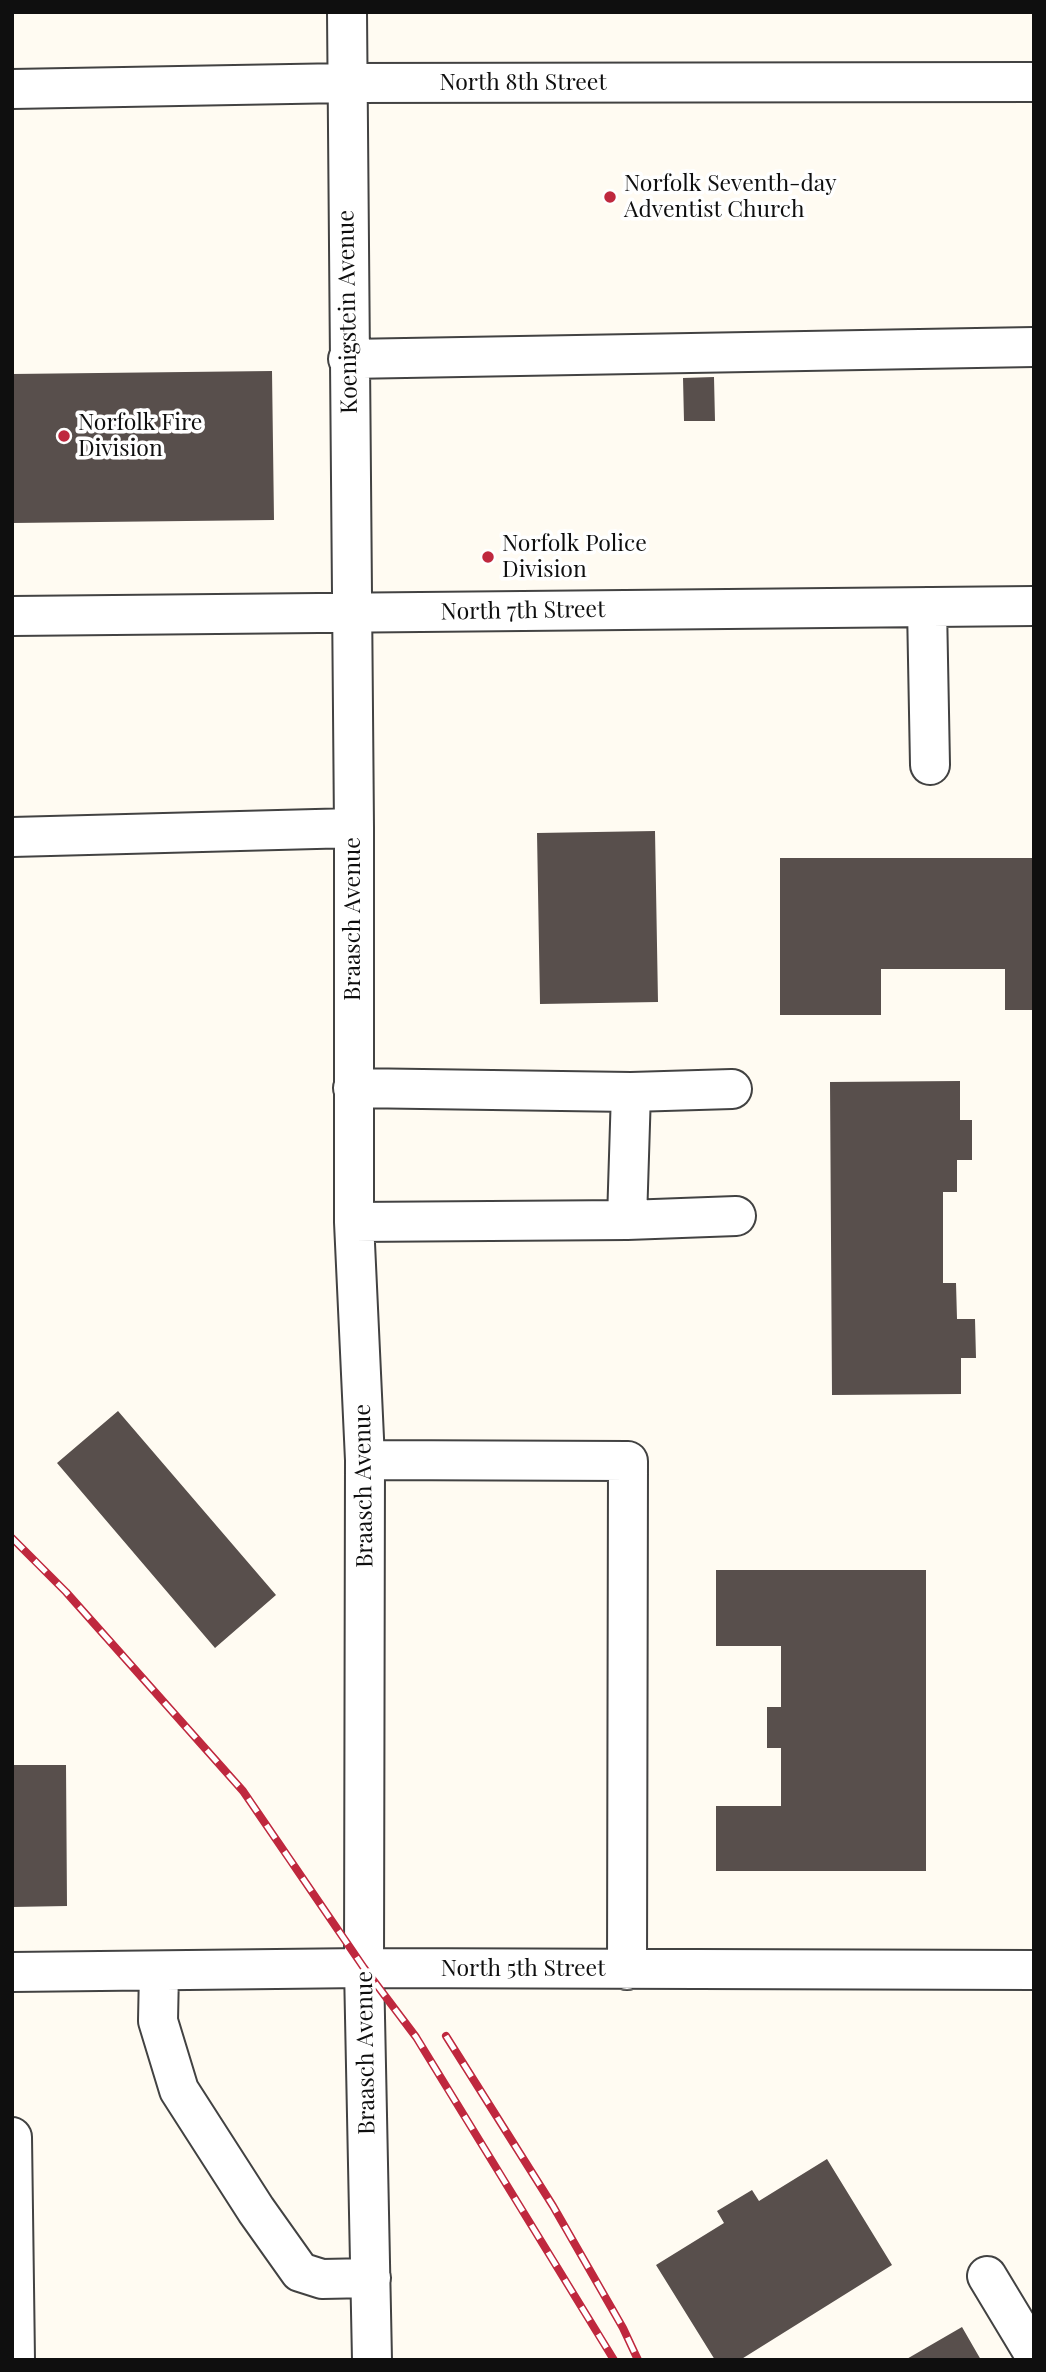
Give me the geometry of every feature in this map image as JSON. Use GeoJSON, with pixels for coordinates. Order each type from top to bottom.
{"type":"FeatureCollection","features":[{"type":"Feature","properties":{"kind":"street","name":"Koenigstein Avenue"},"geometry":{"type":"LineString","coordinates":[[346,12],[351,613]]}},
{"type":"Feature","properties":{"kind":"street","name":"North 8th Street"},"geometry":{"type":"LineString","coordinates":[[12,89],[346,83],[1034,82]]}},
{"type":"Feature","properties":{"kind":"street"},"geometry":{"type":"LineString","coordinates":[[348,359],[1034,347]]}},
{"type":"Feature","properties":{"kind":"street","name":"North 7th Street"},"geometry":{"type":"LineString","coordinates":[[12,616],[1034,606]]}},
{"type":"Feature","properties":{"kind":"street"},"geometry":{"type":"LineString","coordinates":[[927,607],[930,765]]}},
{"type":"Feature","properties":{"kind":"street","name":"Braasch Avenue"},"geometry":{"type":"LineString","coordinates":[[351,613],[354,1222],[365,1460],[364,1968],[372,2360]]}},
{"type":"Feature","properties":{"kind":"street"},"geometry":{"type":"LineString","coordinates":[[12,837],[354,828]]}},
{"type":"Feature","properties":{"kind":"street"},"geometry":{"type":"LineString","coordinates":[[353,1088],[631,1092],[732,1089]]}},
{"type":"Feature","properties":{"kind":"street"},"geometry":{"type":"LineString","coordinates":[[627,1220],[631,1092]]}},
{"type":"Feature","properties":{"kind":"street"},"geometry":{"type":"LineString","coordinates":[[354,1222],[627,1220],[736,1216]]}},
{"type":"Feature","properties":{"kind":"street"},"geometry":{"type":"LineString","coordinates":[[365,1460],[628,1461],[627,1970]]}},
{"type":"Feature","properties":{"kind":"street","name":"North 5th Street"},"geometry":{"type":"LineString","coordinates":[[12,1972],[364,1968],[1034,1970]]}},
{"type":"Feature","properties":{"kind":"street"},"geometry":{"type":"LineString","coordinates":[[159,1971],[158,2021],[179,2090],[256,2210],[300,2272],[322,2278],[371,2278]]}},
{"type":"Feature","properties":{"kind":"street"},"geometry":{"type":"LineString","coordinates":[[12,2137],[15,2360]]}},
{"type":"Feature","properties":{"kind":"street"},"geometry":{"type":"LineString","coordinates":[[987,2276],[1034,2354]]}},
{"type":"Feature","properties":{"kind":"building"},"geometry":{"type":"Polygon","coordinates":[[[272,371],[274,520],[12,523],[12,374],[272,371]]]}},
{"type":"Feature","properties":{"kind":"building"},"geometry":{"type":"Polygon","coordinates":[[[714,377],[715,421],[684,421],[683,378],[714,377]]]}},
{"type":"Feature","properties":{"kind":"building"},"geometry":{"type":"Polygon","coordinates":[[[655,831],[658,1002],[540,1004],[537,833],[655,831]]]}},
{"type":"Feature","properties":{"kind":"building"},"geometry":{"type":"Polygon","coordinates":[[[780,858],[1034,858],[1034,1010],[1005,1010],[1005,969],[881,969],[881,1015],[780,1015],[780,858]]]}},
{"type":"Feature","properties":{"kind":"building"},"geometry":{"type":"Polygon","coordinates":[[[960,1081],[960,1120],[972,1120],[972,1160],[957,1160],[957,1192],[943,1192],[943,1283],[956,1283],[957,1319],[975,1319],[976,1358],[961,1358],[961,1394],[832,1395],[830,1082],[960,1081]]]}},
{"type":"Feature","properties":{"kind":"building"},"geometry":{"type":"Polygon","coordinates":[[[118,1411],[276,1595],[215,1648],[57,1463],[118,1411]]]}},
{"type":"Feature","properties":{"kind":"building"},"geometry":{"type":"Polygon","coordinates":[[[716,1570],[926,1570],[926,1871],[716,1871],[716,1806],[781,1806],[781,1748],[767,1748],[767,1707],[781,1707],[781,1646],[716,1646],[716,1570]]]}},
{"type":"Feature","properties":{"kind":"building"},"geometry":{"type":"Polygon","coordinates":[[[12,1765],[66,1765],[67,1906],[12,1907],[12,1765]]]}},
{"type":"Feature","properties":{"kind":"building"},"geometry":{"type":"Polygon","coordinates":[[[827,2159],[892,2265],[740,2360],[715,2360],[656,2265],[724,2223],[717,2211],[752,2190],[759,2201],[827,2159]]]}},
{"type":"Feature","properties":{"kind":"building"},"geometry":{"type":"Polygon","coordinates":[[[962,2327],[981,2360],[905,2360],[962,2327]]]}},
{"type":"Feature","properties":{"kind":"railway"},"geometry":{"type":"LineString","coordinates":[[12,1538],[66,1592],[243,1791],[364,1968],[416,2037],[614,2360]]}},
{"type":"Feature","properties":{"kind":"railway"},"geometry":{"type":"LineString","coordinates":[[446,2036],[553,2206],[623,2328],[638,2360]]}},
{"type":"Feature","properties":{"kind":"place","name":"Norfolk Seventh-day Adventist Church"},"geometry":{"type":"Point","coordinates":[610,197]}},
{"type":"Feature","properties":{"kind":"place","name":"Norfolk Fire Division"},"geometry":{"type":"Point","coordinates":[64,436]}},
{"type":"Feature","properties":{"kind":"place","name":"Norfolk Police Division"},"geometry":{"type":"Point","coordinates":[488,557]}}]}
